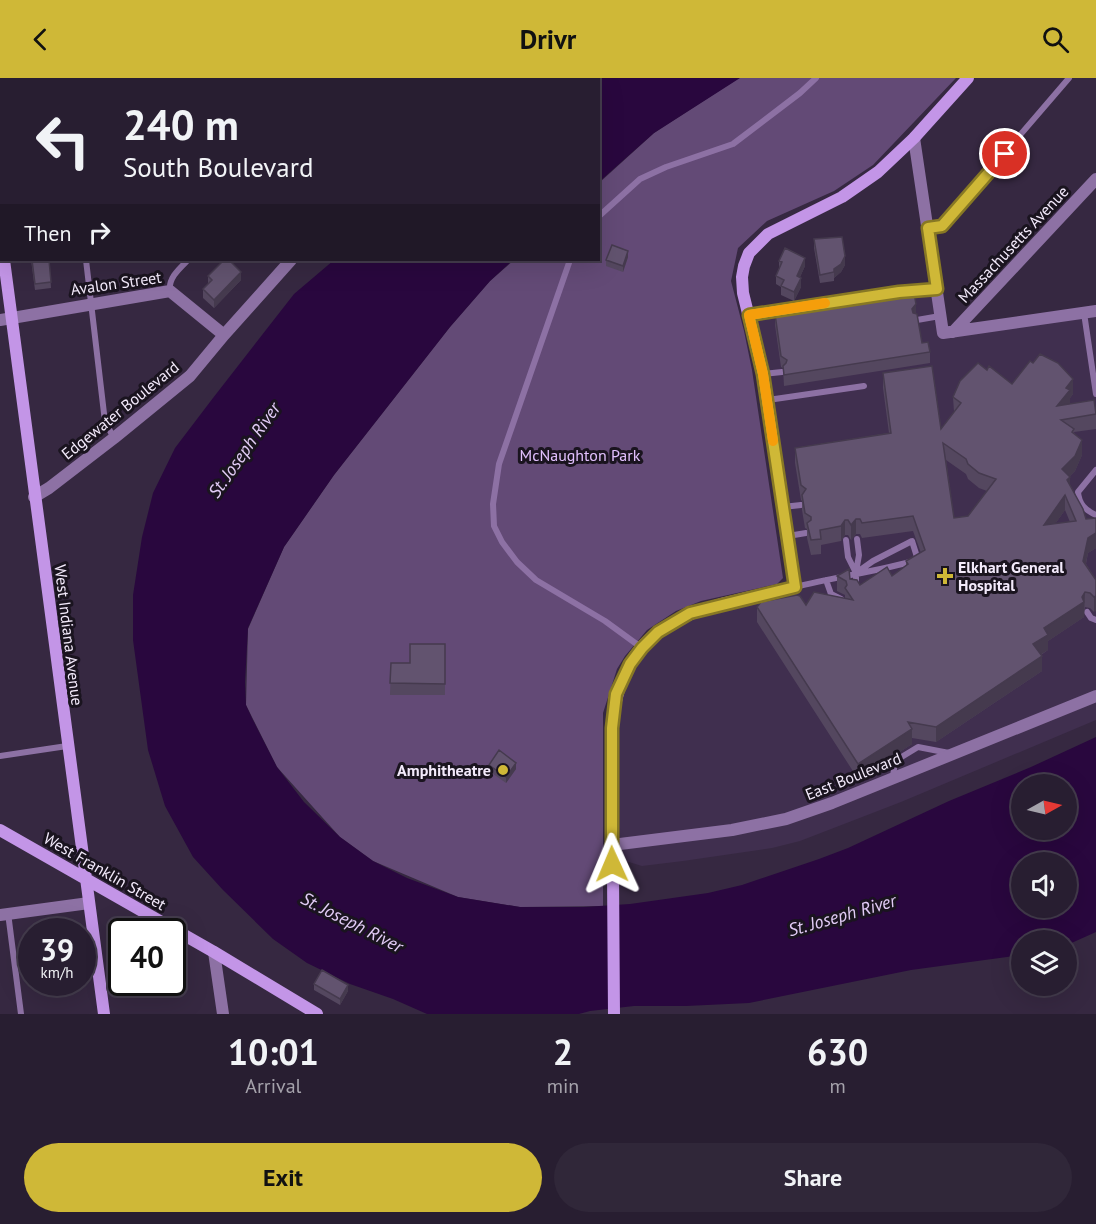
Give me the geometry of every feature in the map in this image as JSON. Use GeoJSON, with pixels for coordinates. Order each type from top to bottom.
{"type":"FeatureCollection","features":[{"type":"Feature","properties":{"kind":"street"},"geometry":{"type":"LineString","coordinates":[[614,1014],[612,728],[614,707],[623,678],[642,648],[658,632],[690,613],[795,587],[763,374],[743,293],[744,266],[756,244],[768,234],[862,184],[914,138],[968,78]]}},
{"type":"Feature","properties":{"kind":"street"},"geometry":{"type":"LineString","coordinates":[[914,138],[941,316],[948,332],[1090,312]]}},
{"type":"Feature","properties":{"kind":"street","name":"Massachusetts Avenue"},"geometry":{"type":"LineString","coordinates":[[948,332],[1096,179]]}},
{"type":"Feature","properties":{"kind":"street","name":"West Indiana Avenue"},"geometry":{"type":"LineString","coordinates":[[4,261],[6,319],[34,496],[104,1014]]}},
{"type":"Feature","properties":{"kind":"street","name":"Edgewater Boulevard"},"geometry":{"type":"LineString","coordinates":[[34,496],[49,488],[114,438],[190,376],[290,261]]}},
{"type":"Feature","properties":{"kind":"street","name":"Avalon Street"},"geometry":{"type":"LineString","coordinates":[[6,319],[170,291],[224,335]]}},
{"type":"Feature","properties":{"kind":"street","name":"East Boulevard"},"geometry":{"type":"LineString","coordinates":[[612,845],[764,825],[814,809],[1096,696]]}},
{"type":"Feature","properties":{"kind":"street","name":"West Franklin Street"},"geometry":{"type":"LineString","coordinates":[[0,830],[214,952],[317,1014]]}},
{"type":"Feature","properties":{"kind":"street"},"geometry":{"type":"LineString","coordinates":[[4,914],[89,903]]}},
{"type":"Feature","properties":{"kind":"street"},"geometry":{"type":"LineString","coordinates":[[214,952],[223,1014]]}},
{"type":"Feature","properties":{"kind":"lane"},"geometry":{"type":"LineString","coordinates":[[600,215],[640,179],[666,167],[733,144],[816,78]]}},
{"type":"Feature","properties":{"kind":"lane"},"geometry":{"type":"LineString","coordinates":[[928,228],[942,226],[950,218],[1069,78]]}},
{"type":"Feature","properties":{"kind":"lane"},"geometry":{"type":"LineString","coordinates":[[86,261],[105,422],[114,438]]}},
{"type":"Feature","properties":{"kind":"lane"},"geometry":{"type":"LineString","coordinates":[[170,291],[171,279],[187,261]]}},
{"type":"Feature","properties":{"kind":"lane"},"geometry":{"type":"LineString","coordinates":[[570,261],[499,464],[493,504],[494,526],[516,562],[536,580],[605,621],[642,648]]}},
{"type":"Feature","properties":{"kind":"lane"},"geometry":{"type":"LineString","coordinates":[[749,315],[899,292],[937,289]]}},
{"type":"Feature","properties":{"kind":"lane"},"geometry":{"type":"LineString","coordinates":[[1090,312],[1096,394]]}},
{"type":"Feature","properties":{"kind":"lane"},"geometry":{"type":"LineString","coordinates":[[916,320],[941,316]]}},
{"type":"Feature","properties":{"kind":"lane"},"geometry":{"type":"LineString","coordinates":[[763,374],[782,372]]}},
{"type":"Feature","properties":{"kind":"lane"},"geometry":{"type":"LineString","coordinates":[[767,400],[864,386]]}},
{"type":"Feature","properties":{"kind":"lane"},"geometry":{"type":"LineString","coordinates":[[1096,470],[1078,492],[1079,501],[1086,510],[1096,514]]}},
{"type":"Feature","properties":{"kind":"lane"},"geometry":{"type":"LineString","coordinates":[[783,507],[801,505]]}},
{"type":"Feature","properties":{"kind":"lane"},"geometry":{"type":"LineString","coordinates":[[788,536],[806,533]]}},
{"type":"Feature","properties":{"kind":"lane"},"geometry":{"type":"LineString","coordinates":[[854,591],[857,583],[859,555],[857,539]]}},
{"type":"Feature","properties":{"kind":"lane"},"geometry":{"type":"LineString","coordinates":[[846,540],[848,556],[856,573]]}},
{"type":"Feature","properties":{"kind":"lane"},"geometry":{"type":"LineString","coordinates":[[795,587],[856,573],[879,571],[918,560],[912,541],[873,561],[856,573]]}},
{"type":"Feature","properties":{"kind":"lane"},"geometry":{"type":"LineString","coordinates":[[826,580],[831,594],[842,599]]}},
{"type":"Feature","properties":{"kind":"lane"},"geometry":{"type":"LineString","coordinates":[[1087,612],[1091,618],[1096,620]]}},
{"type":"Feature","properties":{"kind":"lane"},"geometry":{"type":"LineString","coordinates":[[0,756],[67,746]]}},
{"type":"Feature","properties":{"kind":"lane"},"geometry":{"type":"LineString","coordinates":[[893,777],[895,761],[918,747],[953,753]]}},
{"type":"Feature","properties":{"kind":"lane"},"geometry":{"type":"LineString","coordinates":[[4,914],[21,1014]]}},
{"type":"Feature","properties":{"kind":"shaded area","name":"Elkhart General Hospital"},"geometry":{"type":"Polygon","coordinates":[[[936,289],[942,333],[1096,311],[1096,720],[901,802],[800,841],[772,848],[642,866],[629,862],[613,863],[612,728],[631,664],[671,624],[796,587],[750,315],[936,289]]]}},
{"type":"Feature","properties":{"kind":"green space","name":"McNaughton Park"},"geometry":{"type":"Polygon","coordinates":[[[739,78],[956,78],[873,165],[834,191],[767,221],[738,248],[731,281],[752,370],[783,578],[777,584],[701,601],[676,611],[647,630],[617,669],[603,713],[603,906],[520,907],[458,897],[373,861],[340,837],[277,767],[246,705],[248,629],[284,547],[334,475],[450,327],[490,281],[513,261],[600,261],[600,182],[654,133],[739,78]]]}},
{"type":"Feature","properties":{"kind":"water"},"geometry":{"type":"Polygon","coordinates":[[[600,78],[740,78],[654,133],[600,181],[600,78]]]}},
{"type":"Feature","properties":{"kind":"water","name":"St. Joseph River"},"geometry":{"type":"Polygon","coordinates":[[[333,261],[512,261],[490,281],[450,327],[334,475],[284,547],[248,628],[246,705],[277,767],[304,802],[340,837],[373,861],[407,878],[458,897],[520,907],[630,904],[708,893],[742,885],[819,859],[1011,775],[1011,840],[1077,840],[1077,774],[1014,774],[1096,737],[1096,932],[1077,941],[1077,930],[1011,930],[1011,956],[911,970],[749,1003],[634,1006],[579,1014],[427,1014],[350,984],[307,963],[273,939],[193,857],[165,806],[148,750],[133,640],[133,595],[142,537],[153,493],[175,448],[294,294],[333,261]]]}},
{"type":"Feature","properties":{"kind":"building"},"geometry":{"type":"Polygon","coordinates":[[[842,237],[845,256],[841,264],[834,269],[834,272],[820,275],[814,239],[842,237]]]}},
{"type":"Feature","properties":{"kind":"building"},"geometry":{"type":"Polygon","coordinates":[[[612,245],[628,251],[623,266],[606,260],[612,245]]]}},
{"type":"Feature","properties":{"kind":"building"},"geometry":{"type":"Polygon","coordinates":[[[785,248],[805,258],[797,276],[801,278],[794,292],[781,286],[784,280],[776,276],[785,248]]]}},
{"type":"Feature","properties":{"kind":"building"},"geometry":{"type":"Polygon","coordinates":[[[32,261],[49,261],[51,282],[35,284],[32,261]]]}},
{"type":"Feature","properties":{"kind":"building"},"geometry":{"type":"Polygon","coordinates":[[[223,261],[230,261],[241,272],[214,300],[203,289],[212,280],[208,276],[223,261]]]}},
{"type":"Feature","properties":{"kind":"building"},"geometry":{"type":"Polygon","coordinates":[[[914,293],[916,304],[912,309],[913,313],[917,314],[922,343],[928,342],[930,352],[784,375],[783,366],[787,360],[781,356],[775,314],[914,293]]]}},
{"type":"Feature","properties":{"kind":"building"},"geometry":{"type":"Polygon","coordinates":[[[1040,354],[1058,363],[1073,379],[1066,388],[1070,390],[1057,406],[1094,400],[1096,414],[1061,420],[1074,429],[1072,432],[1082,440],[1075,456],[1062,469],[1070,477],[1067,480],[1086,519],[1096,518],[1096,533],[1088,538],[1083,561],[1096,580],[1096,596],[1085,592],[1082,597],[1084,602],[1044,628],[1048,635],[1033,644],[1042,656],[936,727],[908,722],[912,729],[858,764],[757,607],[761,602],[797,595],[806,605],[814,592],[853,600],[845,588],[846,581],[837,576],[849,569],[850,579],[857,580],[860,585],[887,567],[892,576],[908,564],[906,561],[925,550],[913,516],[862,523],[860,519],[856,519],[851,525],[848,520],[845,520],[841,526],[820,530],[821,539],[811,540],[807,523],[811,517],[805,513],[802,495],[806,489],[801,485],[795,448],[891,433],[883,373],[932,366],[941,429],[961,403],[953,397],[960,381],[978,363],[987,370],[989,366],[1012,384],[1030,361],[1033,363],[1040,354]],[[943,443],[954,518],[968,516],[996,479],[979,473],[968,464],[966,459],[943,443]],[[1065,495],[1044,525],[1076,521],[1065,495]]]}},
{"type":"Feature","properties":{"kind":"building"},"geometry":{"type":"Polygon","coordinates":[[[410,644],[445,644],[445,684],[390,683],[391,663],[410,663],[410,644]]]}},
{"type":"Feature","properties":{"kind":"building","name":"Amphitheatre"},"geometry":{"type":"Polygon","coordinates":[[[499,750],[516,763],[506,777],[489,765],[499,750]]]}},
{"type":"Feature","properties":{"kind":"building"},"geometry":{"type":"Polygon","coordinates":[[[322,970],[348,985],[340,999],[314,984],[322,970]]]}},
{"type":"Feature","properties":{"kind":"slow traffic"},"geometry":{"type":"LineString","coordinates":[[773,441],[763,374],[749,315],[825,303]]}},
{"type":"Feature","properties":{"kind":"place","name":"Elkhart General Hospital"},"geometry":{"type":"Point","coordinates":[945,576]}},
{"type":"Feature","properties":{"kind":"place","name":"Amphitheatre"},"geometry":{"type":"Point","coordinates":[503,770]}},
{"type":"Feature","properties":{"kind":"route"},"geometry":{"type":"LineString","coordinates":[[612,864],[612,728],[616,694],[630,664],[658,632],[690,613],[795,587],[763,374],[749,315],[899,292],[937,289],[928,228],[942,226],[1005,154]]}}]}
